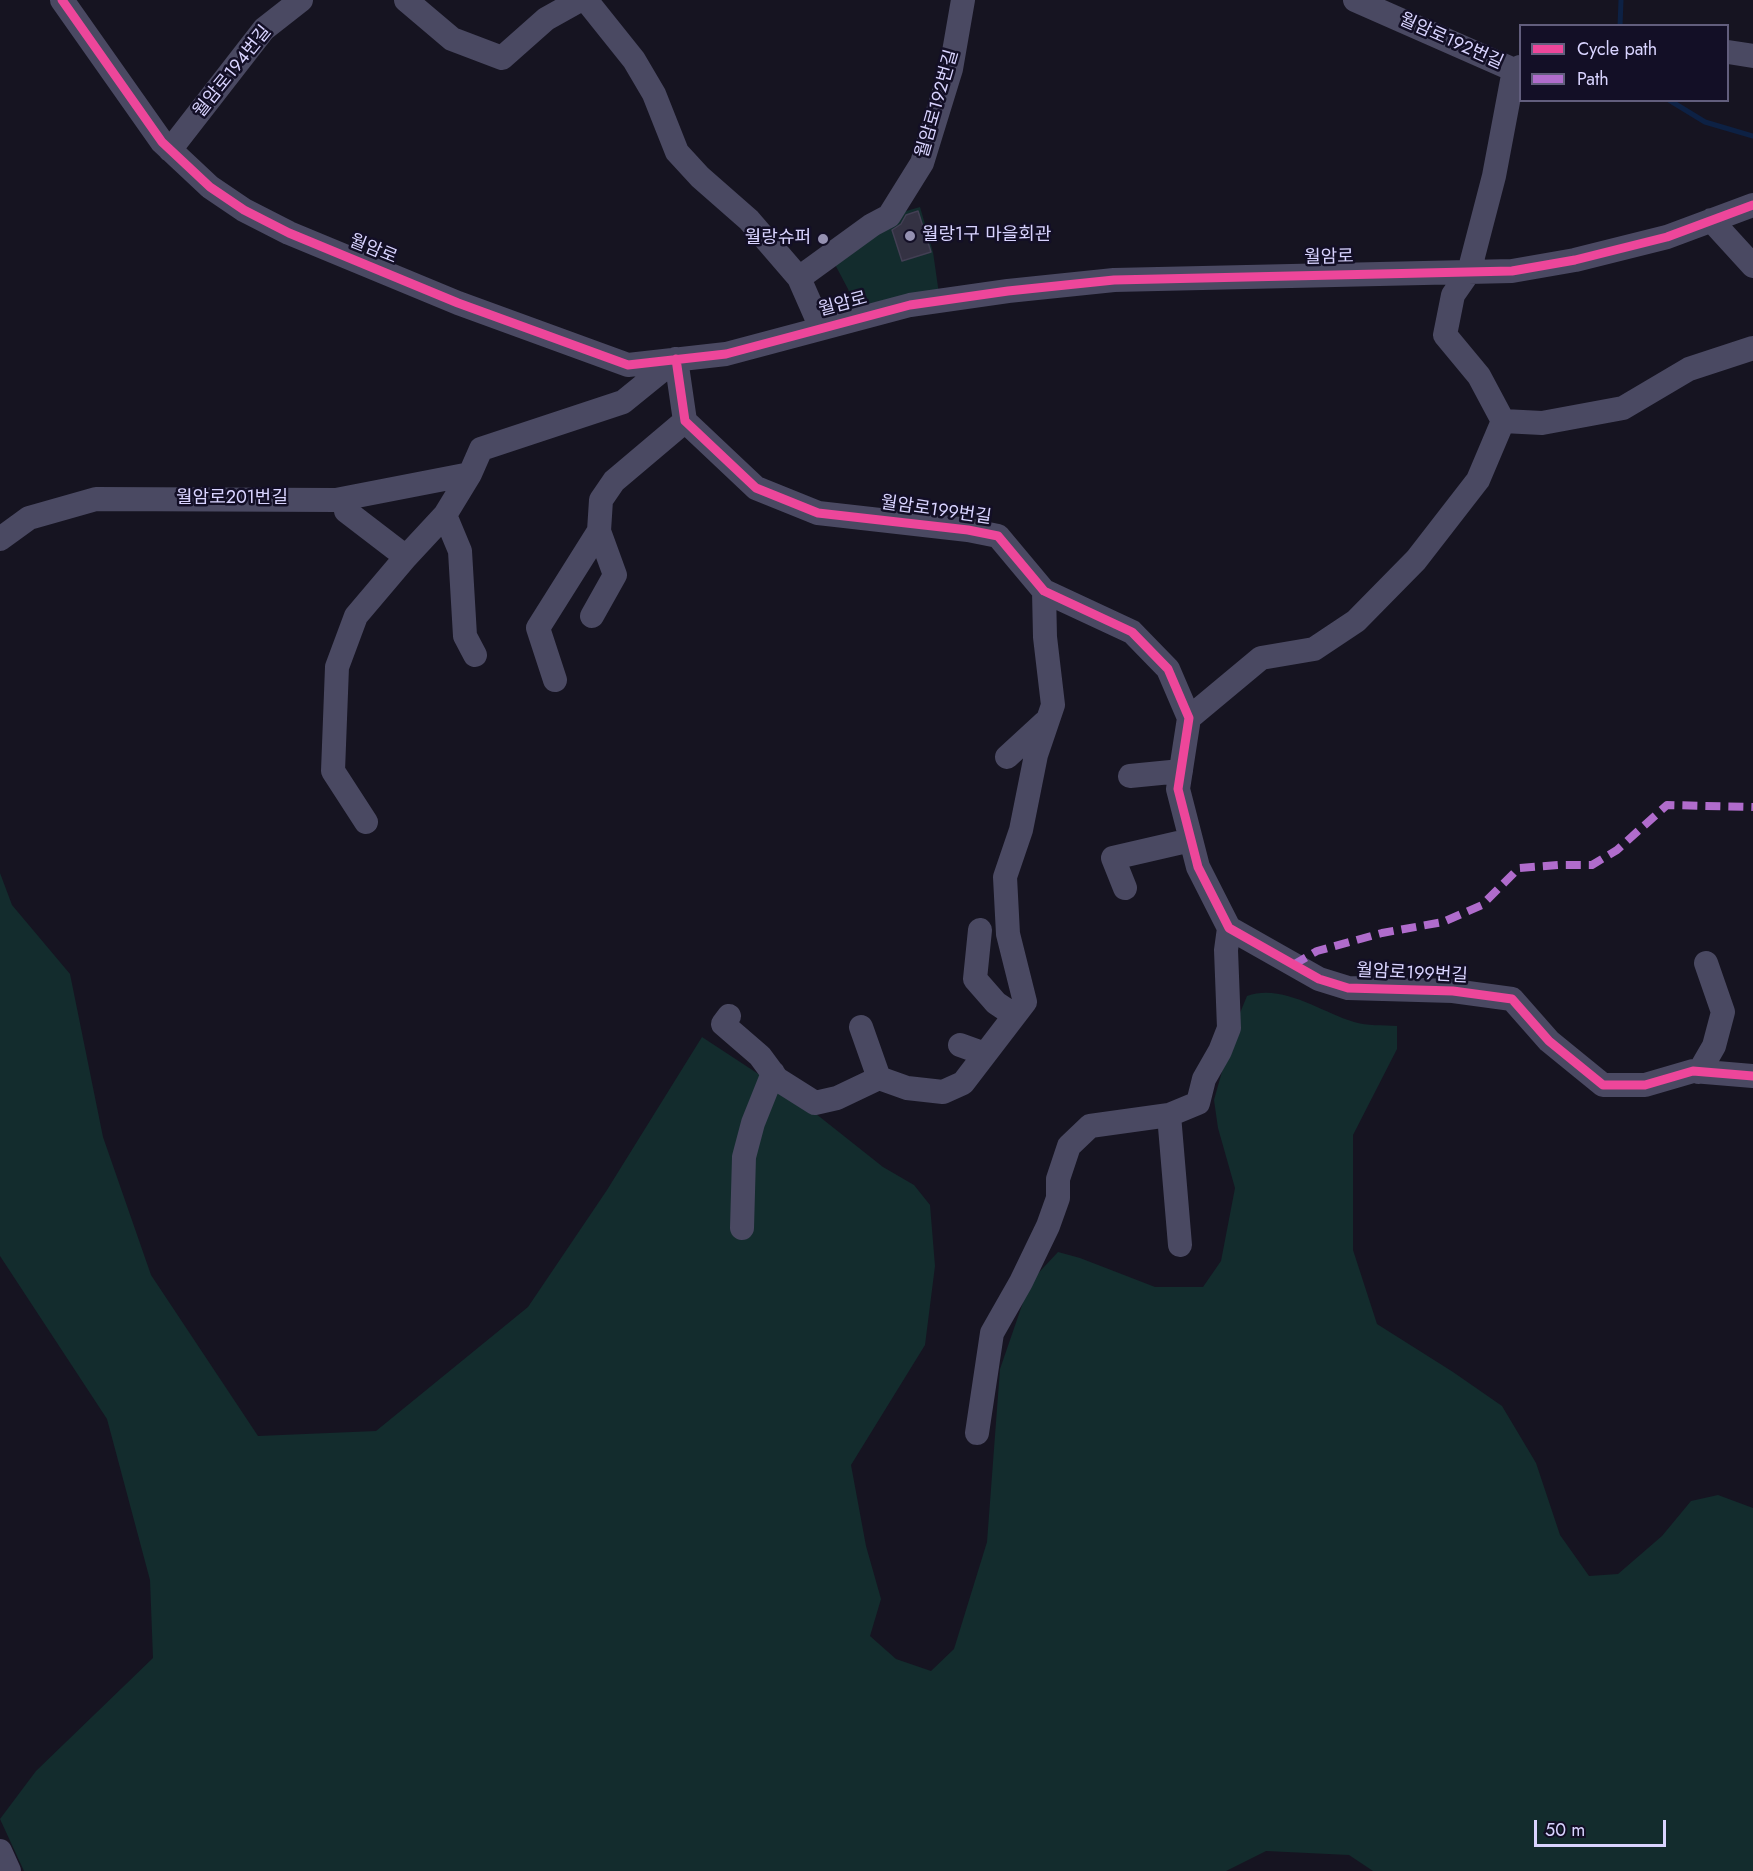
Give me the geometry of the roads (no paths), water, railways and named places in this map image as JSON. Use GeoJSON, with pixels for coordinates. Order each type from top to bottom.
{"type":"FeatureCollection","features":[{"type":"Feature","properties":{"kind":"street","name":"월암로"},"geometry":{"type":"LineString","coordinates":[[62,0],[162,142],[210,187],[244,210],[289,233],[458,303],[628,365],[726,354],[910,305],[1008,291],[1114,280],[1512,271],[1575,260],[1667,237],[1753,205]]}},
{"type":"Feature","properties":{"kind":"street","name":"월암로194번길"},"geometry":{"type":"LineString","coordinates":[[170,150],[264,29],[301,0]]}},
{"type":"Feature","properties":{"kind":"street"},"geometry":{"type":"LineString","coordinates":[[406,0],[452,39],[502,58],[546,19],[580,0]]}},
{"type":"Feature","properties":{"kind":"street"},"geometry":{"type":"LineString","coordinates":[[586,0],[634,60],[654,94],[676,152],[700,177],[749,220],[799,278],[821,328]]}},
{"type":"Feature","properties":{"kind":"street","name":"월암로192번길"},"geometry":{"type":"LineString","coordinates":[[799,278],[872,225],[889,216],[922,163],[951,69],[963,0]]}},
{"type":"Feature","properties":{"kind":"street","name":"월암로192번길"},"geometry":{"type":"LineString","coordinates":[[1355,0],[1517,68]]}},
{"type":"Feature","properties":{"kind":"street"},"geometry":{"type":"LineString","coordinates":[[1729,52],[1753,56]]}},
{"type":"Feature","properties":{"kind":"street"},"geometry":{"type":"LineString","coordinates":[[1503,421],[1479,376],[1445,335],[1452,295],[1469,272],[1494,176],[1517,68]]}},
{"type":"Feature","properties":{"kind":"street"},"geometry":{"type":"LineString","coordinates":[[1711,220],[1753,267]]}},
{"type":"Feature","properties":{"kind":"street"},"geometry":{"type":"LineString","coordinates":[[1503,421],[1542,423],[1623,408],[1689,369],[1753,348]]}},
{"type":"Feature","properties":{"kind":"street"},"geometry":{"type":"LineString","coordinates":[[592,616],[615,575],[599,531],[601,500],[614,481],[685,421],[676,359]]}},
{"type":"Feature","properties":{"kind":"street"},"geometry":{"type":"LineString","coordinates":[[366,822],[333,771],[337,667],[356,616],[445,515],[470,474],[481,449],[623,402],[676,359]]}},
{"type":"Feature","properties":{"kind":"street","name":"월암로199번길"},"geometry":{"type":"LineString","coordinates":[[685,421],[756,488],[818,513],[968,530],[998,536],[1044,591],[1132,632],[1168,669],[1189,718]]}},
{"type":"Feature","properties":{"kind":"street"},"geometry":{"type":"LineString","coordinates":[[977,1433],[992,1333],[1021,1282],[1048,1226],[1058,1198],[1058,1179],[1069,1146],[1090,1126],[1169,1115],[1198,1103],[1204,1079],[1220,1051],[1229,1028],[1226,950],[1229,928],[1198,867],[1178,789],[1189,718],[1262,658],[1314,648],[1356,621],[1416,560],[1478,480],[1503,421]]}},
{"type":"Feature","properties":{"kind":"street","name":"월암로201번길"},"geometry":{"type":"LineString","coordinates":[[0,539],[29,518],[96,499],[336,500],[470,474]]}},
{"type":"Feature","properties":{"kind":"street"},"geometry":{"type":"LineString","coordinates":[[346,512],[406,557]]}},
{"type":"Feature","properties":{"kind":"street"},"geometry":{"type":"LineString","coordinates":[[445,515],[460,550],[465,636],[475,655]]}},
{"type":"Feature","properties":{"kind":"street"},"geometry":{"type":"LineString","coordinates":[[555,680],[538,628],[599,531]]}},
{"type":"Feature","properties":{"kind":"street"},"geometry":{"type":"LineString","coordinates":[[729,1016],[723,1024],[760,1056],[777,1079],[815,1103],[837,1098],[879,1078],[907,1088],[943,1092],[963,1083],[1025,1002],[1008,934],[1005,877],[1021,830],[1036,755],[1053,705],[1045,637],[1044,591]]}},
{"type":"Feature","properties":{"kind":"street"},"geometry":{"type":"LineString","coordinates":[[1007,757],[1048,719]]}},
{"type":"Feature","properties":{"kind":"street"},"geometry":{"type":"LineString","coordinates":[[1130,776],[1181,771]]}},
{"type":"Feature","properties":{"kind":"street"},"geometry":{"type":"LineString","coordinates":[[1125,888],[1113,858],[1191,840]]}},
{"type":"Feature","properties":{"kind":"street","name":"월암로199번길"},"geometry":{"type":"LineString","coordinates":[[1229,928],[1319,980],[1348,988],[1453,991],[1512,999],[1549,1041],[1603,1085],[1645,1085],[1693,1071],[1753,1076]]}},
{"type":"Feature","properties":{"kind":"street"},"geometry":{"type":"LineString","coordinates":[[980,930],[975,980],[996,1004],[1014,1015]]}},
{"type":"Feature","properties":{"kind":"street"},"geometry":{"type":"LineString","coordinates":[[1699,1072],[1714,1046],[1724,1012],[1706,963]]}},
{"type":"Feature","properties":{"kind":"street"},"geometry":{"type":"LineString","coordinates":[[861,1027],[879,1078]]}},
{"type":"Feature","properties":{"kind":"street"},"geometry":{"type":"LineString","coordinates":[[960,1045],[984,1054]]}},
{"type":"Feature","properties":{"kind":"street"},"geometry":{"type":"LineString","coordinates":[[742,1228],[744,1157],[753,1123],[773,1073]]}},
{"type":"Feature","properties":{"kind":"street"},"geometry":{"type":"LineString","coordinates":[[1169,1115],[1180,1245]]}},
{"type":"Feature","properties":{"kind":"street"},"geometry":{"type":"LineString","coordinates":[[0,1851],[9,1871]]}},
{"type":"Feature","properties":{"kind":"waterway"},"geometry":{"type":"LineString","coordinates":[[1620,24],[1621,0]]}},
{"type":"Feature","properties":{"kind":"waterway"},"geometry":{"type":"LineString","coordinates":[[1672,102],[1705,122],[1753,136]]}},
{"type":"Feature","properties":{"kind":"place","name":"월랑1구 마을회관"},"geometry":{"type":"Point","coordinates":[910,236]}},
{"type":"Feature","properties":{"kind":"place","name":"월랑슈퍼"},"geometry":{"type":"Point","coordinates":[823,239]}}]}
